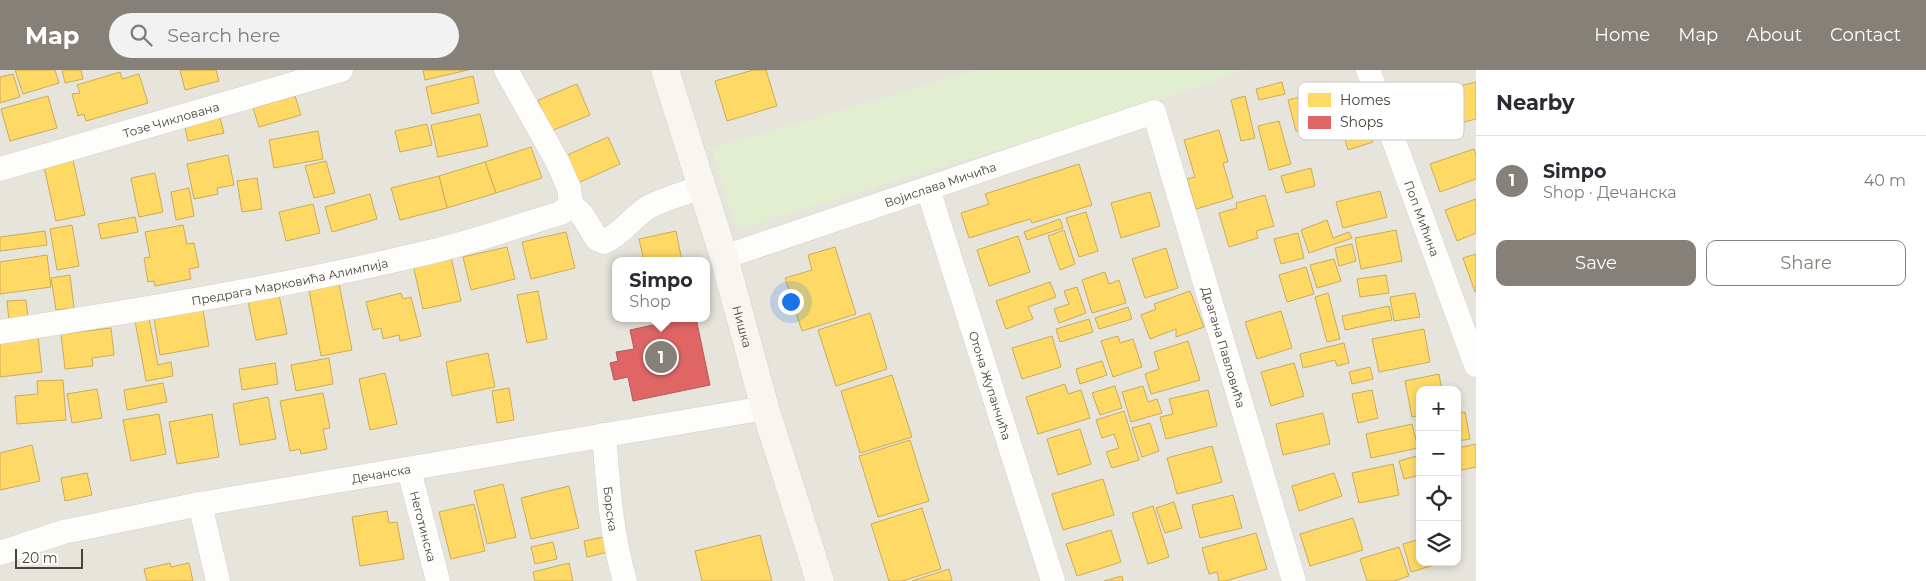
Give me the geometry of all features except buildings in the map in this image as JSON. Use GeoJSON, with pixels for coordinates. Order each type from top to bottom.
{"type":"FeatureCollection","features":[{"type":"Feature","properties":{"kind":"main road","name":"Нишка"},"geometry":{"type":"LineString","coordinates":[[665,70],[724,257],[765,408],[820,581]]}},
{"type":"Feature","properties":{"kind":"street","name":"Тозе Чиклована"},"geometry":{"type":"LineString","coordinates":[[0,169],[342,70]]}},
{"type":"Feature","properties":{"kind":"street"},"geometry":{"type":"LineString","coordinates":[[506,70],[557,161],[569,188],[571,204],[583,216],[597,240],[604,242],[612,238],[649,207],[702,187]]}},
{"type":"Feature","properties":{"kind":"street","name":"Поп Мићина"},"geometry":{"type":"LineString","coordinates":[[1368,70],[1372,82]]}},
{"type":"Feature","properties":{"kind":"street","name":"Војислава Мичића"},"geometry":{"type":"LineString","coordinates":[[724,257],[1154,112]]}},
{"type":"Feature","properties":{"kind":"street","name":"Драгана Павловића"},"geometry":{"type":"LineString","coordinates":[[1154,112],[1294,581]]}},
{"type":"Feature","properties":{"kind":"street","name":"Поп Мићина"},"geometry":{"type":"LineString","coordinates":[[1394,140],[1476,366]]}},
{"type":"Feature","properties":{"kind":"street","name":"Отона Жупанчића"},"geometry":{"type":"LineString","coordinates":[[928,189],[1053,581]]}},
{"type":"Feature","properties":{"kind":"street","name":"Предрага Марковића Алимпија"},"geometry":{"type":"LineString","coordinates":[[0,332],[141,310],[288,282],[439,250],[560,212],[571,204]]}},
{"type":"Feature","properties":{"kind":"street","name":"Дечанска"},"geometry":{"type":"LineString","coordinates":[[0,553],[63,532],[200,504],[765,408]]}},
{"type":"Feature","properties":{"kind":"street","name":"Борска"},"geometry":{"type":"LineString","coordinates":[[604,435],[607,477],[620,563],[625,581]]}},
{"type":"Feature","properties":{"kind":"street","name":"Неготинска"},"geometry":{"type":"LineString","coordinates":[[409,470],[438,581]]}},
{"type":"Feature","properties":{"kind":"street"},"geometry":{"type":"LineString","coordinates":[[200,504],[218,581]]}},
{"type":"Feature","properties":{"kind":"shaded area"},"geometry":{"type":"Polygon","coordinates":[[[0,70],[979,70],[712,149],[737,229],[1143,105],[1243,70],[1476,70],[1476,581],[0,581],[0,70]]]}},
{"type":"Feature","properties":{"kind":"green space"},"geometry":{"type":"Polygon","coordinates":[[[979,70],[1243,70],[1143,105],[737,229],[712,149],[979,70]]]}},
{"type":"Feature","properties":{"kind":"place","name":"Simpo"},"geometry":{"type":"Point","coordinates":[661,357]}}]}
